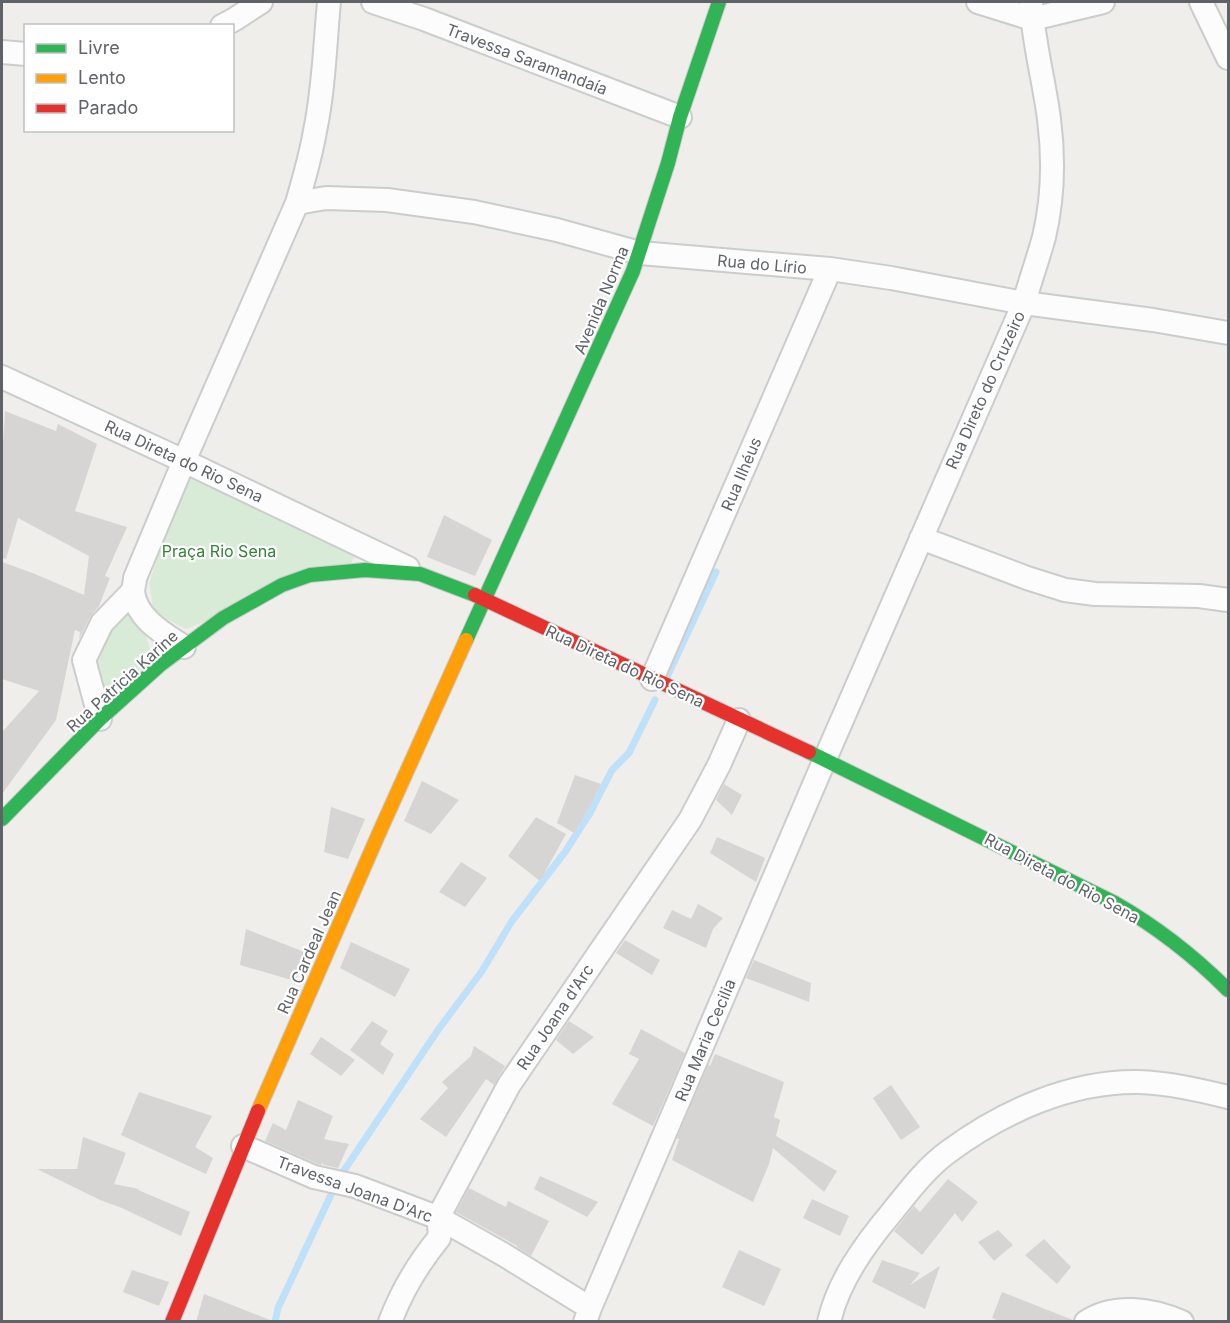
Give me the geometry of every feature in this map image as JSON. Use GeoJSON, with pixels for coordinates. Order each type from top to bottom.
{"type":"FeatureCollection","features":[{"type":"Feature","properties":{"kind":"street"},"geometry":{"type":"LineString","coordinates":[[226,24],[261,2]]}},
{"type":"Feature","properties":{"kind":"street"},"geometry":{"type":"LineString","coordinates":[[184,646],[152,625],[140,612],[133,591],[135,578],[297,202],[309,161],[317,119],[329,2]]}},
{"type":"Feature","properties":{"kind":"street","name":"Travessa Saramandaía"},"geometry":{"type":"LineString","coordinates":[[373,2],[424,19],[680,117]]}},
{"type":"Feature","properties":{"kind":"street","name":"Avenida Norma"},"geometry":{"type":"LineString","coordinates":[[484,599],[633,271],[668,163],[680,117],[719,2]]}},
{"type":"Feature","properties":{"kind":"street"},"geometry":{"type":"LineString","coordinates":[[978,2],[1032,10],[1103,2]]}},
{"type":"Feature","properties":{"kind":"street"},"geometry":{"type":"LineString","coordinates":[[1201,2],[1228,58]]}},
{"type":"Feature","properties":{"kind":"street","name":"Rua Direto do Cruzeiro"},"geometry":{"type":"LineString","coordinates":[[825,759],[1023,303],[1044,237],[1051,196],[1052,162],[1049,120],[1032,10]]}},
{"type":"Feature","properties":{"kind":"street","name":"Rua do Lírio"},"geometry":{"type":"LineString","coordinates":[[297,202],[326,198],[365,198],[463,210],[557,230],[640,253],[830,270],[891,278],[1023,303],[1153,320],[1228,333]]}},
{"type":"Feature","properties":{"kind":"street","name":"Rua Ilhéus"},"geometry":{"type":"LineString","coordinates":[[652,680],[830,270]]}},
{"type":"Feature","properties":{"kind":"street","name":"Rua Direta do Rio Sena"},"geometry":{"type":"LineString","coordinates":[[2,376],[420,574],[484,599],[652,680],[825,759],[1096,892],[1173,940],[1228,990]]}},
{"type":"Feature","properties":{"kind":"street"},"geometry":{"type":"LineString","coordinates":[[921,538],[1065,590],[1095,594],[1198,596],[1228,600]]}},
{"type":"Feature","properties":{"kind":"street","name":"Rua Patricia Karine"},"geometry":{"type":"LineString","coordinates":[[2,819],[100,719],[153,671],[223,618],[282,585],[310,575],[365,570],[420,574]]}},
{"type":"Feature","properties":{"kind":"street"},"geometry":{"type":"LineString","coordinates":[[100,719],[84,660],[102,623],[133,591]]}},
{"type":"Feature","properties":{"kind":"street","name":"Rua Cardeal Jean"},"geometry":{"type":"LineString","coordinates":[[172,1322],[243,1146],[484,599]]}},
{"type":"Feature","properties":{"kind":"street","name":"Rua Joana d'Arc"},"geometry":{"type":"LineString","coordinates":[[390,1322],[408,1281],[439,1238],[439,1218],[509,1084],[690,820],[739,720]]}},
{"type":"Feature","properties":{"kind":"street","name":"Rua Maria Cecilia"},"geometry":{"type":"LineString","coordinates":[[588,1315],[825,759]]}},
{"type":"Feature","properties":{"kind":"street"},"geometry":{"type":"LineString","coordinates":[[829,1322],[832,1307],[841,1288],[865,1246],[883,1223],[926,1172],[948,1153],[982,1130],[1052,1096],[1092,1086],[1138,1082],[1186,1087],[1228,1097]]}},
{"type":"Feature","properties":{"kind":"street","name":"Travessa Joana D'Arc"},"geometry":{"type":"LineString","coordinates":[[243,1146],[314,1177],[355,1186],[439,1218],[506,1256],[588,1315]]}},
{"type":"Feature","properties":{"kind":"street"},"geometry":{"type":"LineString","coordinates":[[1086,1322],[1098,1315],[1129,1310],[1147,1311],[1182,1322]]}},
{"type":"Feature","properties":{"kind":"green space","name":"Praça Rio Sena"},"geometry":{"type":"Polygon","coordinates":[[[184,476],[358,551],[351,563],[186,629],[154,612],[149,584],[184,476]]]}},
{"type":"Feature","properties":{"kind":"green space"},"geometry":{"type":"Polygon","coordinates":[[[123,608],[146,636],[150,649],[144,667],[120,687],[104,687],[95,657],[123,608]]]}},
{"type":"Feature","properties":{"kind":"building"},"geometry":{"type":"Polygon","coordinates":[[[5,411],[56,431],[58,424],[97,444],[75,511],[127,527],[105,576],[110,578],[99,606],[90,617],[79,639],[80,632],[75,630],[56,720],[2,794],[2,732],[39,691],[2,679],[2,562],[84,595],[89,556],[18,518],[6,559],[2,558],[2,461],[5,411]]]}},
{"type":"Feature","properties":{"kind":"building"},"geometry":{"type":"Polygon","coordinates":[[[444,515],[492,540],[475,576],[427,557],[444,515]]]}},
{"type":"Feature","properties":{"kind":"building"},"geometry":{"type":"Polygon","coordinates":[[[575,775],[601,784],[574,833],[557,823],[575,775]]]}},
{"type":"Feature","properties":{"kind":"building"},"geometry":{"type":"Polygon","coordinates":[[[422,781],[459,800],[431,834],[404,821],[422,781]]]}},
{"type":"Feature","properties":{"kind":"building"},"geometry":{"type":"Polygon","coordinates":[[[724,784],[742,795],[732,815],[716,800],[724,784]]]}},
{"type":"Feature","properties":{"kind":"building"},"geometry":{"type":"Polygon","coordinates":[[[331,807],[365,819],[348,859],[324,852],[331,807]]]}},
{"type":"Feature","properties":{"kind":"building"},"geometry":{"type":"Polygon","coordinates":[[[536,817],[566,834],[540,881],[508,856],[536,817]]]}},
{"type":"Feature","properties":{"kind":"building"},"geometry":{"type":"Polygon","coordinates":[[[717,837],[765,858],[756,882],[710,853],[717,837]]]}},
{"type":"Feature","properties":{"kind":"building"},"geometry":{"type":"Polygon","coordinates":[[[461,862],[487,878],[465,907],[439,892],[461,862]]]}},
{"type":"Feature","properties":{"kind":"building"},"geometry":{"type":"Polygon","coordinates":[[[698,904],[723,918],[713,929],[706,948],[663,928],[672,910],[691,919],[698,904]]]}},
{"type":"Feature","properties":{"kind":"building"},"geometry":{"type":"Polygon","coordinates":[[[246,929],[307,953],[295,981],[240,965],[246,929]]]}},
{"type":"Feature","properties":{"kind":"building"},"geometry":{"type":"Polygon","coordinates":[[[625,940],[660,960],[652,975],[616,953],[625,940]]]}},
{"type":"Feature","properties":{"kind":"building"},"geometry":{"type":"Polygon","coordinates":[[[351,942],[410,969],[395,997],[340,968],[351,942]]]}},
{"type":"Feature","properties":{"kind":"building"},"geometry":{"type":"Polygon","coordinates":[[[754,960],[811,983],[809,1002],[746,978],[754,960]]]}},
{"type":"Feature","properties":{"kind":"building"},"geometry":{"type":"Polygon","coordinates":[[[372,1021],[388,1031],[380,1044],[394,1054],[383,1075],[350,1050],[372,1021]]]}},
{"type":"Feature","properties":{"kind":"building"},"geometry":{"type":"Polygon","coordinates":[[[569,1021],[594,1037],[573,1054],[556,1040],[569,1021]]]}},
{"type":"Feature","properties":{"kind":"building"},"geometry":{"type":"Polygon","coordinates":[[[641,1029],[685,1053],[653,1126],[612,1104],[639,1059],[629,1054],[641,1029]]]}},
{"type":"Feature","properties":{"kind":"building"},"geometry":{"type":"Polygon","coordinates":[[[321,1037],[355,1060],[341,1076],[310,1054],[321,1037]]]}},
{"type":"Feature","properties":{"kind":"building"},"geometry":{"type":"Polygon","coordinates":[[[474,1046],[505,1066],[494,1085],[486,1079],[446,1137],[420,1119],[448,1088],[442,1082],[471,1056],[474,1046]]]}},
{"type":"Feature","properties":{"kind":"building"},"geometry":{"type":"Polygon","coordinates":[[[715,1054],[784,1082],[774,1117],[780,1120],[776,1136],[837,1171],[824,1192],[773,1148],[769,1164],[753,1202],[672,1160],[679,1139],[677,1138],[708,1065],[710,1066],[715,1054]]]}},
{"type":"Feature","properties":{"kind":"building"},"geometry":{"type":"Polygon","coordinates":[[[891,1085],[920,1127],[901,1140],[873,1098],[891,1085]]]}},
{"type":"Feature","properties":{"kind":"building"},"geometry":{"type":"Polygon","coordinates":[[[139,1092],[212,1116],[195,1147],[213,1158],[206,1174],[121,1135],[139,1092]]]}},
{"type":"Feature","properties":{"kind":"building"},"geometry":{"type":"Polygon","coordinates":[[[298,1100],[333,1116],[324,1139],[349,1144],[338,1168],[318,1164],[265,1141],[273,1123],[286,1130],[298,1100]]]}},
{"type":"Feature","properties":{"kind":"building"},"geometry":{"type":"Polygon","coordinates":[[[83,1137],[126,1153],[114,1184],[139,1189],[190,1212],[181,1236],[37,1169],[77,1169],[83,1137]]]}},
{"type":"Feature","properties":{"kind":"building"},"geometry":{"type":"Polygon","coordinates":[[[540,1176],[598,1202],[587,1217],[534,1189],[540,1176]]]}},
{"type":"Feature","properties":{"kind":"building"},"geometry":{"type":"Polygon","coordinates":[[[948,1179],[978,1202],[962,1222],[955,1213],[922,1255],[894,1231],[914,1206],[920,1212],[948,1179]]]}},
{"type":"Feature","properties":{"kind":"building"},"geometry":{"type":"Polygon","coordinates":[[[469,1188],[506,1207],[508,1201],[549,1221],[531,1256],[456,1212],[469,1188]]]}},
{"type":"Feature","properties":{"kind":"building"},"geometry":{"type":"Polygon","coordinates":[[[812,1199],[849,1216],[840,1236],[803,1218],[812,1199]]]}},
{"type":"Feature","properties":{"kind":"building"},"geometry":{"type":"Polygon","coordinates":[[[998,1230],[1013,1245],[994,1261],[978,1242],[998,1230]]]}},
{"type":"Feature","properties":{"kind":"building"},"geometry":{"type":"Polygon","coordinates":[[[1044,1239],[1071,1267],[1057,1284],[1025,1255],[1044,1239]]]}},
{"type":"Feature","properties":{"kind":"building"},"geometry":{"type":"Polygon","coordinates":[[[739,1250],[781,1269],[764,1306],[722,1287],[739,1250]]]}},
{"type":"Feature","properties":{"kind":"building"},"geometry":{"type":"Polygon","coordinates":[[[882,1260],[920,1273],[910,1285],[940,1266],[925,1309],[872,1282],[882,1260]]]}},
{"type":"Feature","properties":{"kind":"building"},"geometry":{"type":"Polygon","coordinates":[[[132,1270],[169,1282],[159,1306],[123,1292],[132,1270]]]}},
{"type":"Feature","properties":{"kind":"building"},"geometry":{"type":"Polygon","coordinates":[[[1002,1292],[1073,1320],[1073,1322],[1002,1322],[992,1318],[1002,1292]]]}},
{"type":"Feature","properties":{"kind":"building"},"geometry":{"type":"Polygon","coordinates":[[[204,1294],[270,1320],[270,1322],[196,1322],[204,1294]]]}},
{"type":"Feature","properties":{"kind":"waterway"},"geometry":{"type":"LineString","coordinates":[[667,677],[716,572]]}},
{"type":"Feature","properties":{"kind":"waterway"},"geometry":{"type":"LineString","coordinates":[[339,1178],[438,1030],[482,971],[512,921],[565,852],[590,813],[612,770],[629,753],[655,700]]}},
{"type":"Feature","properties":{"kind":"waterway"},"geometry":{"type":"LineString","coordinates":[[275,1322],[278,1308],[336,1184]]}},
{"type":"Feature","properties":{"kind":"traffic: fast"},"geometry":{"type":"LineString","coordinates":[[466,640],[633,271],[668,163],[680,117],[719,2]]}},
{"type":"Feature","properties":{"kind":"traffic: fast"},"geometry":{"type":"LineString","coordinates":[[2,819],[100,719],[160,665],[223,618],[282,585],[310,575],[365,570],[420,574],[475,595]]}},
{"type":"Feature","properties":{"kind":"traffic: fast"},"geometry":{"type":"LineString","coordinates":[[809,752],[1115,903],[1175,943],[1228,990]]}},
{"type":"Feature","properties":{"kind":"traffic: slow"},"geometry":{"type":"LineString","coordinates":[[258,1111],[466,640]]}},
{"type":"Feature","properties":{"kind":"traffic: jam"},"geometry":{"type":"LineString","coordinates":[[475,595],[809,752]]}},
{"type":"Feature","properties":{"kind":"traffic: jam"},"geometry":{"type":"LineString","coordinates":[[172,1322],[258,1111]]}}]}
